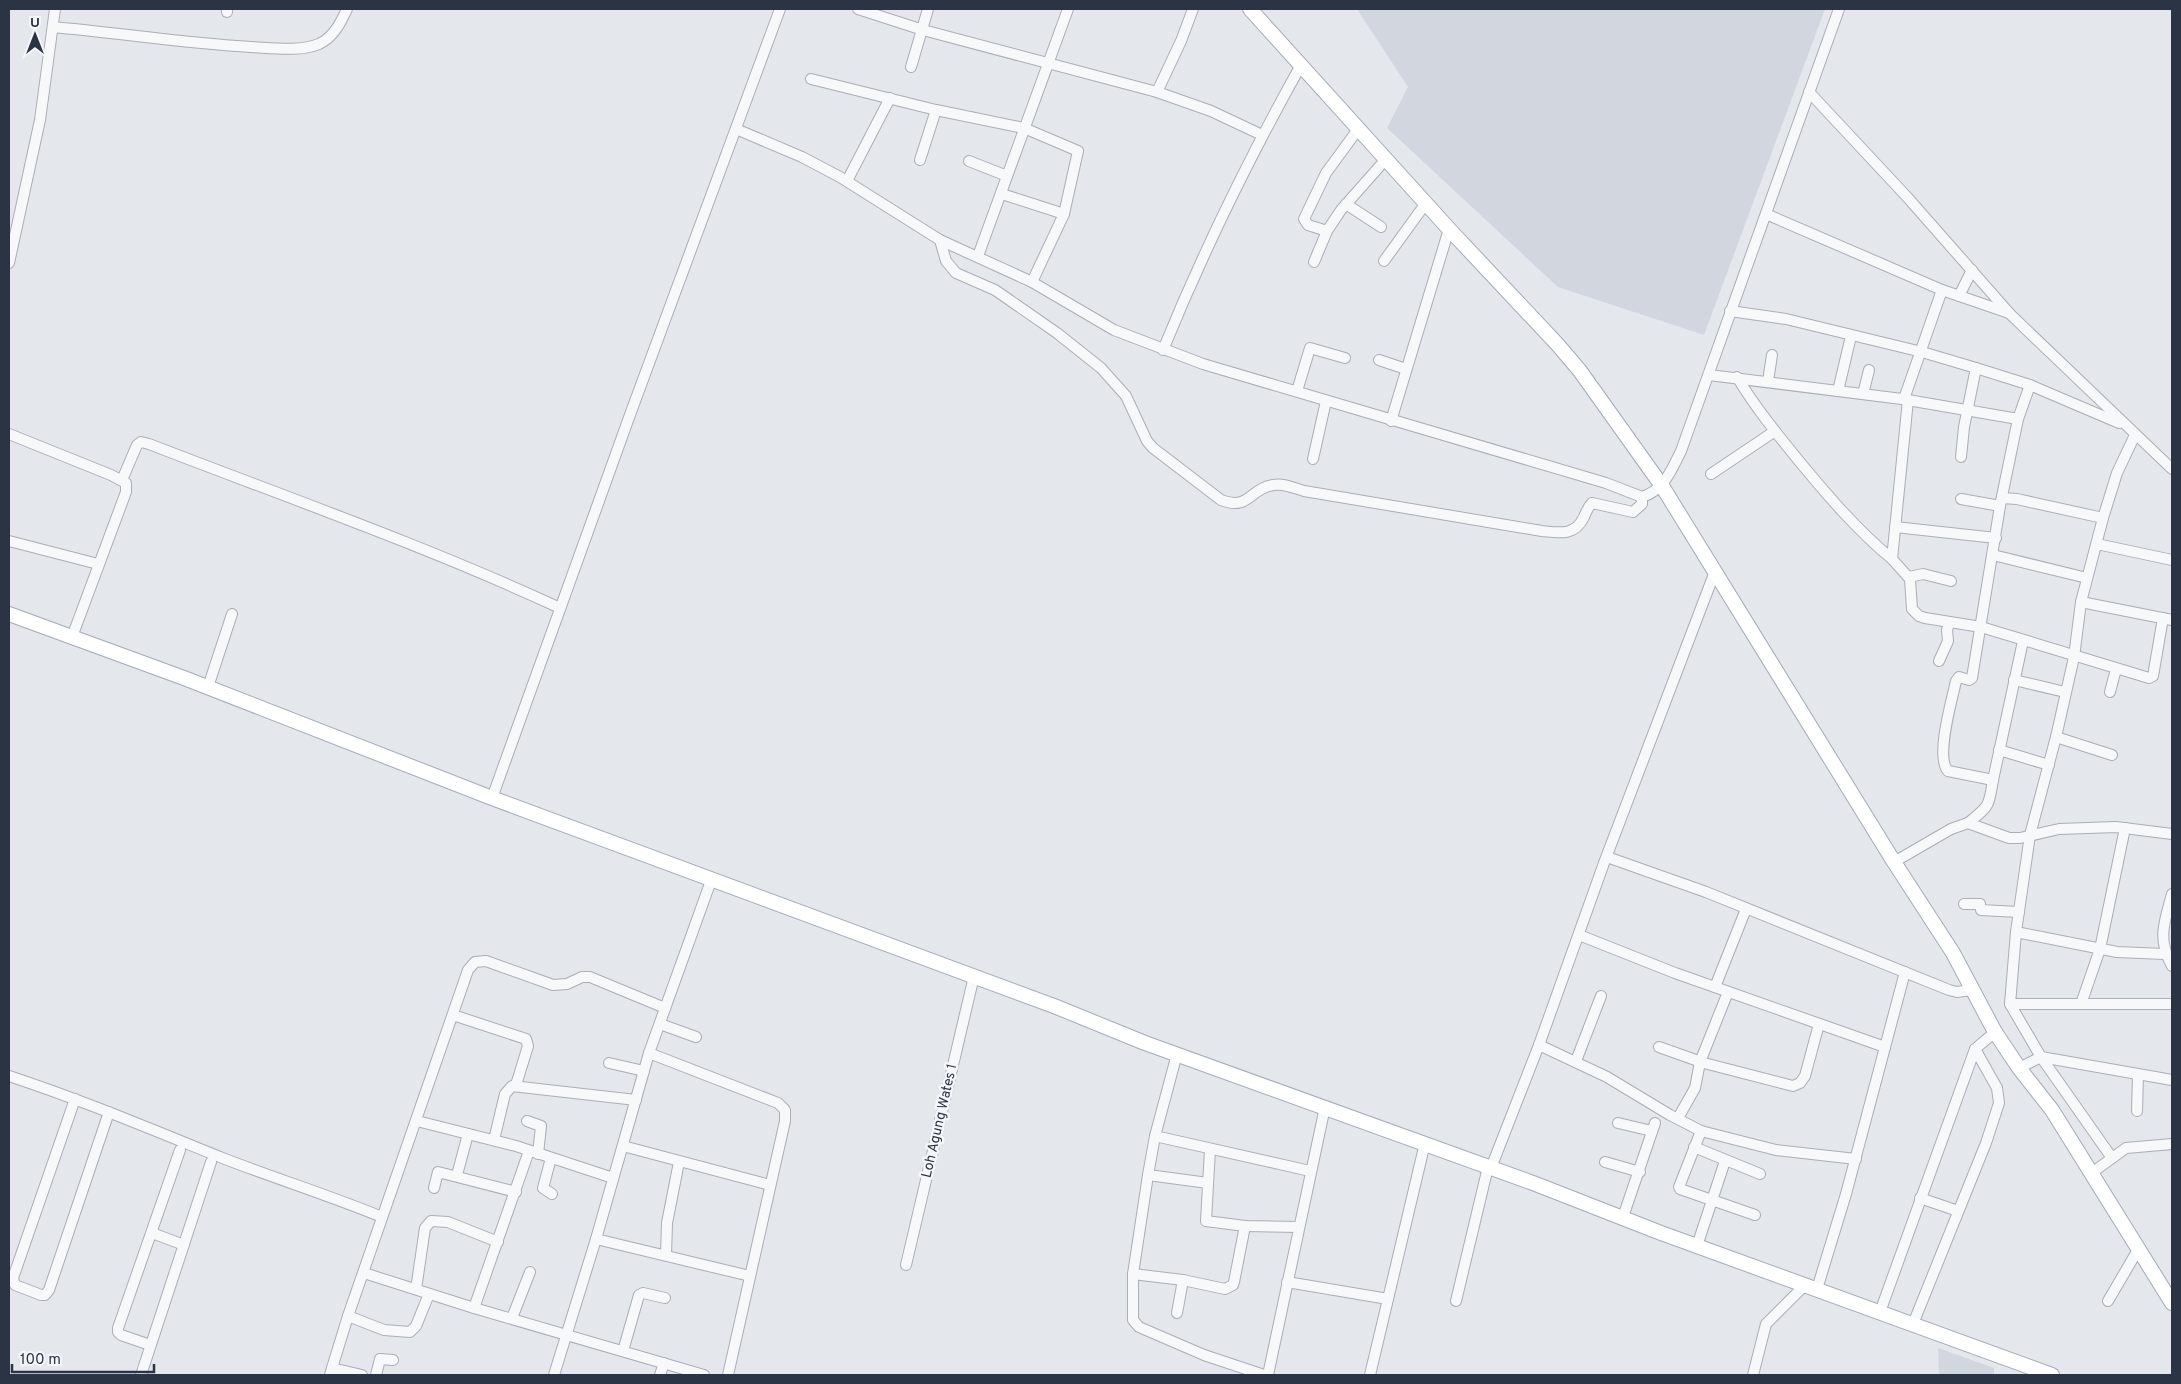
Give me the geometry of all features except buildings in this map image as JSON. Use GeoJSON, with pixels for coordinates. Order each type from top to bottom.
{"type":"FeatureCollection","features":[{"type":"Feature","properties":{"kind":"main road"},"geometry":{"type":"LineString","coordinates":[[1250,9],[1449,229],[1540,324],[1580,371],[1663,484],[1714,574],[1953,953],[1995,1032],[2032,1062],[2052,1110],[2095,1171],[2172,1303]]}},
{"type":"Feature","properties":{"kind":"main road"},"geometry":{"type":"LineString","coordinates":[[9,614],[208,688],[492,798],[974,976],[1176,1054],[1425,1143],[1697,1246],[2052,1375]]}},
{"type":"Feature","properties":{"kind":"street"},"geometry":{"type":"LineString","coordinates":[[9,262],[40,120],[55,9]]}},
{"type":"Feature","properties":{"kind":"street"},"geometry":{"type":"LineString","coordinates":[[53,27],[222,45],[293,48],[309,47],[329,38],[337,28],[347,9]]}},
{"type":"Feature","properties":{"kind":"street"},"geometry":{"type":"LineString","coordinates":[[492,798],[780,9]]}},
{"type":"Feature","properties":{"kind":"street"},"geometry":{"type":"LineString","coordinates":[[858,9],[923,30],[1157,92],[1211,111],[1262,135]]}},
{"type":"Feature","properties":{"kind":"street"},"geometry":{"type":"LineString","coordinates":[[911,67],[928,9]]}},
{"type":"Feature","properties":{"kind":"street"},"geometry":{"type":"LineString","coordinates":[[978,256],[1002,194],[1024,128],[1050,63],[1068,9]]}},
{"type":"Feature","properties":{"kind":"street"},"geometry":{"type":"LineString","coordinates":[[1157,92],[1194,9]]}},
{"type":"Feature","properties":{"kind":"street"},"geometry":{"type":"LineString","coordinates":[[736,129],[802,156],[847,181],[940,240],[1032,282],[1114,330],[1163,350],[1391,421],[1606,483],[1642,498],[1653,494],[1663,484],[1681,451],[1839,9]]}},
{"type":"Feature","properties":{"kind":"street"},"geometry":{"type":"LineString","coordinates":[[1163,350],[1205,250],[1262,135],[1301,65]]}},
{"type":"Feature","properties":{"kind":"street"},"geometry":{"type":"LineString","coordinates":[[811,79],[936,110],[1024,128],[1078,151],[1064,214],[1032,282]]}},
{"type":"Feature","properties":{"kind":"street"},"geometry":{"type":"LineString","coordinates":[[1810,92],[1908,198],[2010,314],[2172,469]]}},
{"type":"Feature","properties":{"kind":"street"},"geometry":{"type":"LineString","coordinates":[[847,181],[890,98]]}},
{"type":"Feature","properties":{"kind":"street"},"geometry":{"type":"LineString","coordinates":[[920,160],[936,110]]}},
{"type":"Feature","properties":{"kind":"street"},"geometry":{"type":"LineString","coordinates":[[1327,232],[1308,225],[1304,219],[1326,173],[1359,128]]}},
{"type":"Feature","properties":{"kind":"street"},"geometry":{"type":"LineString","coordinates":[[1314,262],[1327,232],[1346,204],[1386,158]]}},
{"type":"Feature","properties":{"kind":"street"},"geometry":{"type":"LineString","coordinates":[[969,161],[1007,176]]}},
{"type":"Feature","properties":{"kind":"street"},"geometry":{"type":"LineString","coordinates":[[1002,194],[1031,205],[1064,214]]}},
{"type":"Feature","properties":{"kind":"street"},"geometry":{"type":"LineString","coordinates":[[1346,204],[1381,227]]}},
{"type":"Feature","properties":{"kind":"street"},"geometry":{"type":"LineString","coordinates":[[1384,261],[1426,204]]}},
{"type":"Feature","properties":{"kind":"street"},"geometry":{"type":"LineString","coordinates":[[1766,214],[1942,290],[2010,314]]}},
{"type":"Feature","properties":{"kind":"street"},"geometry":{"type":"LineString","coordinates":[[1391,421],[1449,229]]}},
{"type":"Feature","properties":{"kind":"street"},"geometry":{"type":"LineString","coordinates":[[940,240],[946,261],[956,273],[995,290],[1057,333],[1101,368],[1126,396],[1146,441],[1221,500],[1229,503],[1242,503],[1262,488],[1274,484],[1304,491],[1542,531],[1566,533],[1576,529],[1592,503],[1633,512],[1642,504],[1642,498]]}},
{"type":"Feature","properties":{"kind":"street"},"geometry":{"type":"LineString","coordinates":[[1959,296],[1972,270]]}},
{"type":"Feature","properties":{"kind":"street"},"geometry":{"type":"LineString","coordinates":[[1892,559],[1906,399],[1913,370],[1922,352],[1942,290]]}},
{"type":"Feature","properties":{"kind":"street"},"geometry":{"type":"LineString","coordinates":[[1730,311],[1786,319],[1922,352],[2030,385],[2126,426]]}},
{"type":"Feature","properties":{"kind":"street"},"geometry":{"type":"LineString","coordinates":[[1838,391],[1851,336]]}},
{"type":"Feature","properties":{"kind":"street"},"geometry":{"type":"LineString","coordinates":[[1297,391],[1310,348],[1345,358]]}},
{"type":"Feature","properties":{"kind":"street"},"geometry":{"type":"LineString","coordinates":[[1768,382],[1772,354]]}},
{"type":"Feature","properties":{"kind":"street"},"geometry":{"type":"LineString","coordinates":[[1379,360],[1406,368]]}},
{"type":"Feature","properties":{"kind":"street"},"geometry":{"type":"LineString","coordinates":[[1961,457],[1962,441],[1976,368]]}},
{"type":"Feature","properties":{"kind":"street"},"geometry":{"type":"LineString","coordinates":[[1863,394],[1869,370]]}},
{"type":"Feature","properties":{"kind":"street"},"geometry":{"type":"LineString","coordinates":[[1709,375],[1906,399],[2018,419]]}},
{"type":"Feature","properties":{"kind":"street"},"geometry":{"type":"LineString","coordinates":[[1737,377],[1775,431],[1853,523],[1909,577],[1912,609],[1915,612],[1925,618],[1949,624],[1981,627],[2074,657],[2149,678],[2152,677],[2168,619],[2081,602]]}},
{"type":"Feature","properties":{"kind":"street"},"geometry":{"type":"LineString","coordinates":[[1993,780],[1948,770],[1945,767],[1943,756],[1944,736],[1956,682],[1959,677],[1969,680],[1972,678],[2001,502],[2018,419],[2030,385]]}},
{"type":"Feature","properties":{"kind":"street"},"geometry":{"type":"LineString","coordinates":[[1314,459],[1326,401]]}},
{"type":"Feature","properties":{"kind":"street"},"geometry":{"type":"LineString","coordinates":[[1711,474],[1775,431]]}},
{"type":"Feature","properties":{"kind":"street"},"geometry":{"type":"LineString","coordinates":[[9,434],[122,480],[126,484],[126,492],[72,637]]}},
{"type":"Feature","properties":{"kind":"street"},"geometry":{"type":"LineString","coordinates":[[2112,1158],[2032,1062],[2010,1004],[2016,932],[2030,835],[2049,765],[2074,657],[2081,602],[2117,473],[2135,435]]}},
{"type":"Feature","properties":{"kind":"street"},"geometry":{"type":"LineString","coordinates":[[122,480],[137,445],[141,442],[149,444],[502,581],[560,608]]}},
{"type":"Feature","properties":{"kind":"street"},"geometry":{"type":"LineString","coordinates":[[1961,499],[2001,502],[2017,499],[2103,518]]}},
{"type":"Feature","properties":{"kind":"street"},"geometry":{"type":"LineString","coordinates":[[1895,527],[1996,538]]}},
{"type":"Feature","properties":{"kind":"street"},"geometry":{"type":"LineString","coordinates":[[9,541],[98,564]]}},
{"type":"Feature","properties":{"kind":"street"},"geometry":{"type":"LineString","coordinates":[[2097,544],[2172,560]]}},
{"type":"Feature","properties":{"kind":"street"},"geometry":{"type":"LineString","coordinates":[[1993,555],[2087,578]]}},
{"type":"Feature","properties":{"kind":"street"},"geometry":{"type":"LineString","coordinates":[[1456,1301],[1489,1167],[1540,1045],[1607,857],[1714,574]]}},
{"type":"Feature","properties":{"kind":"street"},"geometry":{"type":"LineString","coordinates":[[1909,577],[1923,574],[1951,581]]}},
{"type":"Feature","properties":{"kind":"street"},"geometry":{"type":"LineString","coordinates":[[208,688],[232,614]]}},
{"type":"Feature","properties":{"kind":"street"},"geometry":{"type":"LineString","coordinates":[[1939,660],[1948,642],[1947,630],[1949,624]]}},
{"type":"Feature","properties":{"kind":"street"},"geometry":{"type":"LineString","coordinates":[[1896,860],[1952,829],[1968,823],[1988,808],[2023,640]]}},
{"type":"Feature","properties":{"kind":"street"},"geometry":{"type":"LineString","coordinates":[[2110,692],[2116,669]]}},
{"type":"Feature","properties":{"kind":"street"},"geometry":{"type":"LineString","coordinates":[[2014,680],[2065,692]]}},
{"type":"Feature","properties":{"kind":"street"},"geometry":{"type":"LineString","coordinates":[[2056,736],[2112,755]]}},
{"type":"Feature","properties":{"kind":"street"},"geometry":{"type":"LineString","coordinates":[[1999,750],[2049,765]]}},
{"type":"Feature","properties":{"kind":"street"},"geometry":{"type":"LineString","coordinates":[[1968,823],[2009,838],[2059,829],[2125,828],[2172,834]]}},
{"type":"Feature","properties":{"kind":"street"},"geometry":{"type":"LineString","coordinates":[[2081,1004],[2100,949],[2125,828]]}},
{"type":"Feature","properties":{"kind":"street"},"geometry":{"type":"LineString","coordinates":[[1607,857],[1746,909],[1949,990],[1958,992],[1971,990]]}},
{"type":"Feature","properties":{"kind":"street"},"geometry":{"type":"LineString","coordinates":[[554,1375],[568,1336],[649,1053],[712,878]]}},
{"type":"Feature","properties":{"kind":"street"},"geometry":{"type":"LineString","coordinates":[[2172,894],[2162,936],[2165,954],[2172,966]]}},
{"type":"Feature","properties":{"kind":"street"},"geometry":{"type":"LineString","coordinates":[[1964,904],[1980,904],[1981,910],[2019,912]]}},
{"type":"Feature","properties":{"kind":"street"},"geometry":{"type":"LineString","coordinates":[[1715,987],[1746,909]]}},
{"type":"Feature","properties":{"kind":"street"},"geometry":{"type":"LineString","coordinates":[[2016,932],[2127,953],[2165,954]]}},
{"type":"Feature","properties":{"kind":"street"},"geometry":{"type":"LineString","coordinates":[[1579,935],[1675,973],[1885,1047]]}},
{"type":"Feature","properties":{"kind":"street"},"geometry":{"type":"LineString","coordinates":[[362,1375],[331,1372],[382,1217],[471,966],[480,960],[560,986],[582,977],[590,977],[665,1008]]}},
{"type":"Feature","properties":{"kind":"street"},"geometry":{"type":"LineString","coordinates":[[1753,1375],[1766,1324],[1811,1287],[1856,1159],[1905,972]]}},
{"type":"Feature","properties":{"kind":"street","name":"Loh Agung Wates 1"},"geometry":{"type":"LineString","coordinates":[[906,1265],[974,976]]}},
{"type":"Feature","properties":{"kind":"street"},"geometry":{"type":"LineString","coordinates":[[1678,1118],[1695,1088],[1700,1062],[1728,992]]}},
{"type":"Feature","properties":{"kind":"street"},"geometry":{"type":"LineString","coordinates":[[1576,1061],[1601,996]]}},
{"type":"Feature","properties":{"kind":"street"},"geometry":{"type":"LineString","coordinates":[[2010,1004],[2172,1004]]}},
{"type":"Feature","properties":{"kind":"street"},"geometry":{"type":"LineString","coordinates":[[453,1016],[526,1039],[528,1046],[516,1085]]}},
{"type":"Feature","properties":{"kind":"street"},"geometry":{"type":"LineString","coordinates":[[660,1024],[696,1037]]}},
{"type":"Feature","properties":{"kind":"street"},"geometry":{"type":"LineString","coordinates":[[1659,1047],[1700,1062],[1785,1085],[1798,1084],[1805,1076],[1819,1024]]}},
{"type":"Feature","properties":{"kind":"street"},"geometry":{"type":"LineString","coordinates":[[1880,1312],[1975,1050],[1995,1032]]}},
{"type":"Feature","properties":{"kind":"street"},"geometry":{"type":"LineString","coordinates":[[1540,1045],[1576,1061],[1701,1130],[1781,1151],[1856,1159]]}},
{"type":"Feature","properties":{"kind":"street"},"geometry":{"type":"LineString","coordinates":[[1913,1324],[1986,1143],[1999,1103],[1997,1088],[1975,1050]]}},
{"type":"Feature","properties":{"kind":"street"},"geometry":{"type":"LineString","coordinates":[[649,1053],[782,1106],[785,1110],[785,1121],[728,1375]]}},
{"type":"Feature","properties":{"kind":"street"},"geometry":{"type":"LineString","coordinates":[[1176,1054],[1155,1136],[1148,1175],[1133,1274],[1132,1311],[1135,1324],[1204,1355],[1264,1375]]}},
{"type":"Feature","properties":{"kind":"street"},"geometry":{"type":"LineString","coordinates":[[609,1062],[644,1071]]}},
{"type":"Feature","properties":{"kind":"street"},"geometry":{"type":"LineString","coordinates":[[2032,1062],[2172,1080]]}},
{"type":"Feature","properties":{"kind":"street"},"geometry":{"type":"LineString","coordinates":[[2137,1112],[2138,1075]]}},
{"type":"Feature","properties":{"kind":"street"},"geometry":{"type":"LineString","coordinates":[[9,1076],[109,1112],[228,1160],[320,1192],[382,1217]]}},
{"type":"Feature","properties":{"kind":"street"},"geometry":{"type":"LineString","coordinates":[[494,1140],[505,1094],[509,1088],[516,1085],[636,1100]]}},
{"type":"Feature","properties":{"kind":"street"},"geometry":{"type":"LineString","coordinates":[[74,1099],[13,1278],[15,1285],[41,1295],[45,1295],[49,1290],[109,1112]]}},
{"type":"Feature","properties":{"kind":"street"},"geometry":{"type":"LineString","coordinates":[[1268,1375],[1325,1107]]}},
{"type":"Feature","properties":{"kind":"street"},"geometry":{"type":"LineString","coordinates":[[417,1121],[494,1140],[613,1178]]}},
{"type":"Feature","properties":{"kind":"street"},"geometry":{"type":"LineString","coordinates":[[474,1308],[516,1192],[534,1153],[542,1129],[537,1124],[527,1121]]}},
{"type":"Feature","properties":{"kind":"street"},"geometry":{"type":"LineString","coordinates":[[1618,1123],[1654,1127],[1623,1217]]}},
{"type":"Feature","properties":{"kind":"street"},"geometry":{"type":"LineString","coordinates":[[1701,1130],[1679,1189],[1754,1215]]}},
{"type":"Feature","properties":{"kind":"street"},"geometry":{"type":"LineString","coordinates":[[457,1175],[468,1134]]}},
{"type":"Feature","properties":{"kind":"street"},"geometry":{"type":"LineString","coordinates":[[1155,1136],[1310,1171]]}},
{"type":"Feature","properties":{"kind":"street"},"geometry":{"type":"LineString","coordinates":[[1370,1375],[1425,1143]]}},
{"type":"Feature","properties":{"kind":"street"},"geometry":{"type":"LineString","coordinates":[[2095,1171],[2129,1147],[2172,1144]]}},
{"type":"Feature","properties":{"kind":"street"},"geometry":{"type":"LineString","coordinates":[[623,1146],[770,1185]]}},
{"type":"Feature","properties":{"kind":"street"},"geometry":{"type":"LineString","coordinates":[[1694,1147],[1724,1161],[1760,1174]]}},
{"type":"Feature","properties":{"kind":"street"},"geometry":{"type":"LineString","coordinates":[[1210,1149],[1206,1220],[1245,1226],[1299,1227]]}},
{"type":"Feature","properties":{"kind":"street"},"geometry":{"type":"LineString","coordinates":[[150,1345],[121,1335],[118,1330],[180,1150]]}},
{"type":"Feature","properties":{"kind":"street"},"geometry":{"type":"LineString","coordinates":[[551,1158],[543,1188],[552,1194]]}},
{"type":"Feature","properties":{"kind":"street"},"geometry":{"type":"LineString","coordinates":[[1697,1246],[1713,1201],[1724,1161]]}},
{"type":"Feature","properties":{"kind":"street"},"geometry":{"type":"LineString","coordinates":[[141,1375],[211,1162]]}},
{"type":"Feature","properties":{"kind":"street"},"geometry":{"type":"LineString","coordinates":[[666,1255],[666,1223],[679,1162]]}},
{"type":"Feature","properties":{"kind":"street"},"geometry":{"type":"LineString","coordinates":[[1605,1162],[1640,1172]]}},
{"type":"Feature","properties":{"kind":"street"},"geometry":{"type":"LineString","coordinates":[[434,1188],[437,1172],[457,1175],[516,1192]]}},
{"type":"Feature","properties":{"kind":"street"},"geometry":{"type":"LineString","coordinates":[[1148,1175],[1208,1183]]}},
{"type":"Feature","properties":{"kind":"street"},"geometry":{"type":"LineString","coordinates":[[1920,1198],[1958,1211]]}},
{"type":"Feature","properties":{"kind":"street"},"geometry":{"type":"LineString","coordinates":[[416,1289],[425,1228],[431,1221],[448,1222],[498,1242]]}},
{"type":"Feature","properties":{"kind":"street"},"geometry":{"type":"LineString","coordinates":[[1133,1274],[1183,1280],[1225,1289],[1233,1285],[1245,1226]]}},
{"type":"Feature","properties":{"kind":"street"},"geometry":{"type":"LineString","coordinates":[[152,1233],[184,1245]]}},
{"type":"Feature","properties":{"kind":"street"},"geometry":{"type":"LineString","coordinates":[[596,1239],[750,1276]]}},
{"type":"Feature","properties":{"kind":"street"},"geometry":{"type":"LineString","coordinates":[[2108,1301],[2139,1248]]}},
{"type":"Feature","properties":{"kind":"street"},"geometry":{"type":"LineString","coordinates":[[512,1318],[530,1272]]}},
{"type":"Feature","properties":{"kind":"street"},"geometry":{"type":"LineString","coordinates":[[364,1273],[474,1308],[704,1375]]}},
{"type":"Feature","properties":{"kind":"street"},"geometry":{"type":"LineString","coordinates":[[1177,1313],[1183,1280]]}},
{"type":"Feature","properties":{"kind":"street"},"geometry":{"type":"LineString","coordinates":[[1287,1282],[1388,1299]]}},
{"type":"Feature","properties":{"kind":"street"},"geometry":{"type":"LineString","coordinates":[[623,1351],[640,1295],[643,1293],[665,1298]]}},
{"type":"Feature","properties":{"kind":"street"},"geometry":{"type":"LineString","coordinates":[[348,1316],[384,1330],[410,1332],[416,1326],[429,1294]]}},
{"type":"Feature","properties":{"kind":"street"},"geometry":{"type":"LineString","coordinates":[[376,1375],[380,1359],[393,1360]]}},
{"type":"Feature","properties":{"kind":"street"},"geometry":{"type":"LineString","coordinates":[[660,1375],[664,1363]]}},
{"type":"Feature","properties":{"kind":"shaded area"},"geometry":{"type":"Polygon","coordinates":[[[1357,9],[1825,9],[1704,335],[1558,287],[1387,128],[1408,87],[1357,9]]]}},
{"type":"Feature","properties":{"kind":"shaded area"},"geometry":{"type":"Polygon","coordinates":[[[1938,1348],[1994,1368],[1994,1375],[1939,1375],[1938,1348]]]}}]}
